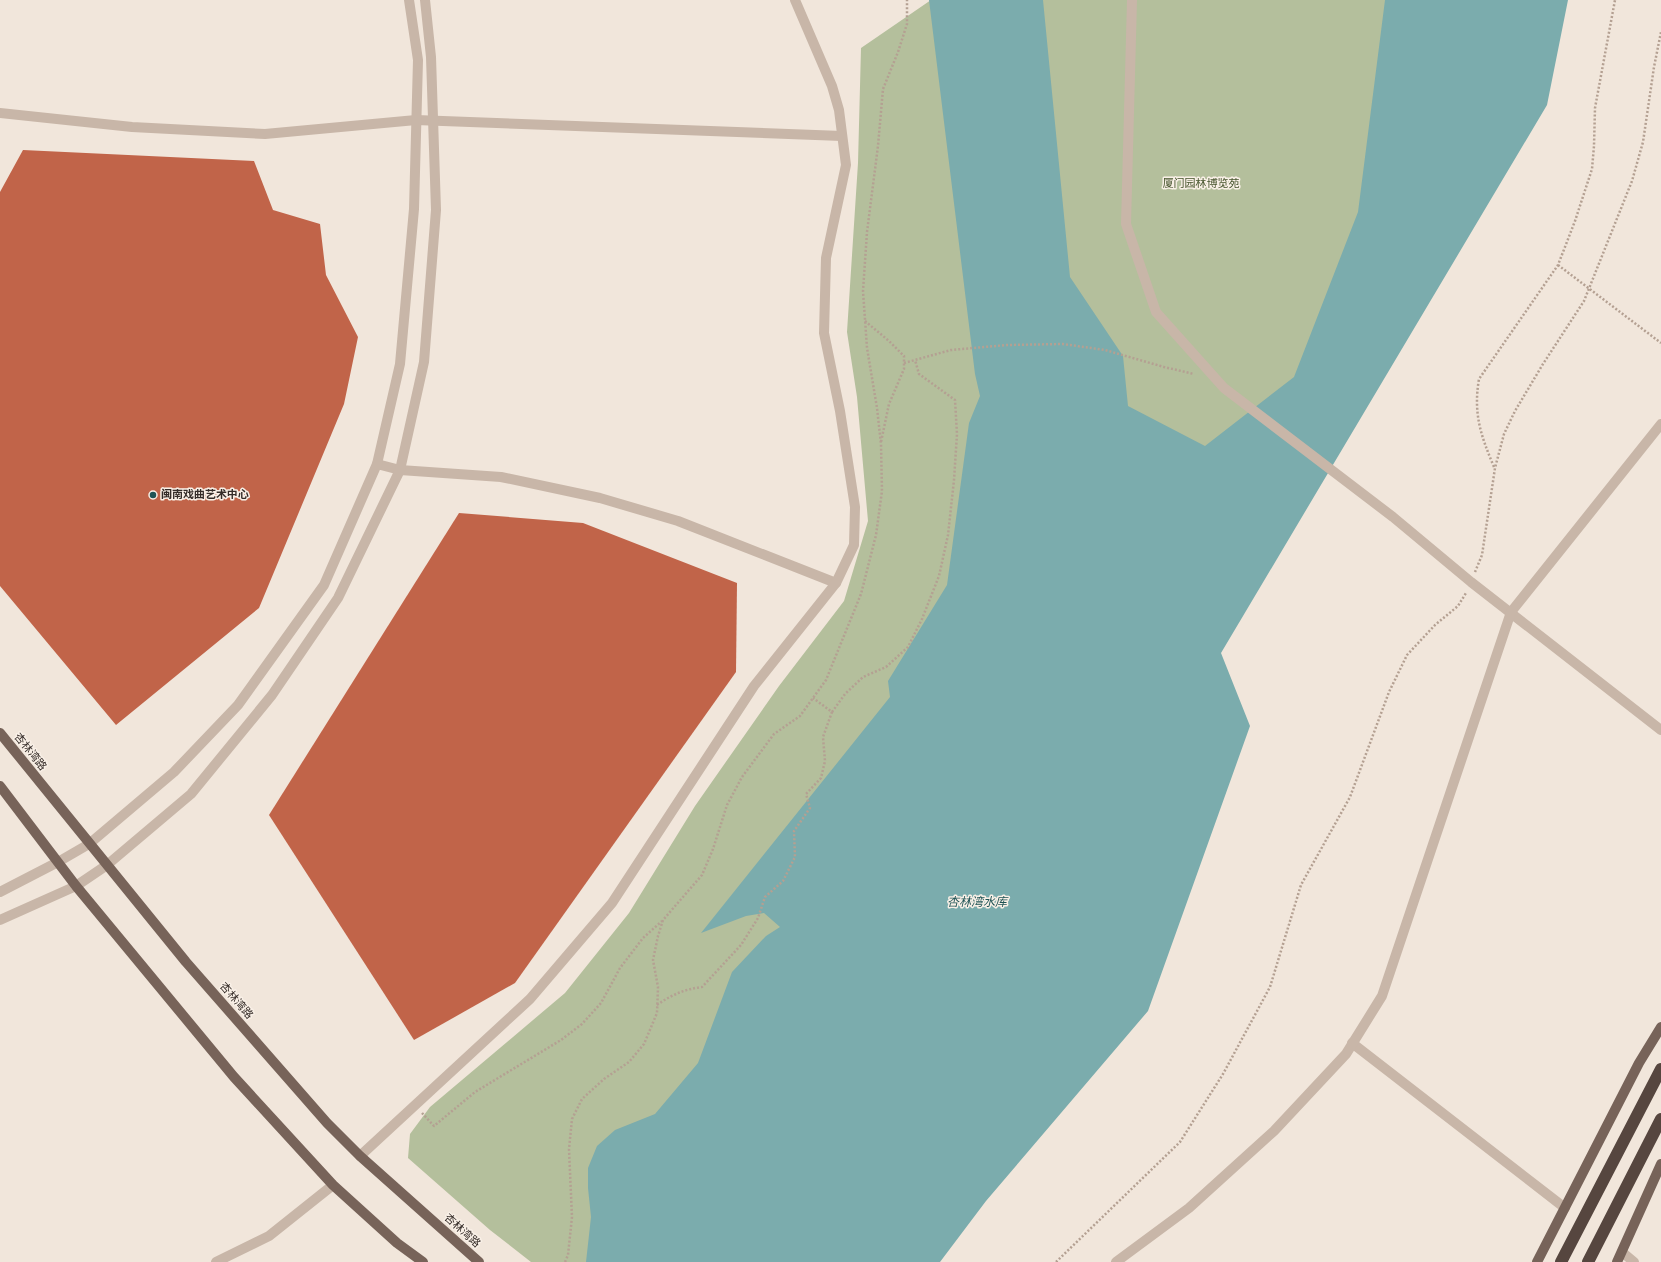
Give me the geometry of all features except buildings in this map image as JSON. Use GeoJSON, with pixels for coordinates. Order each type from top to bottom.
{"type":"FeatureCollection","features":[{"type":"Feature","properties":{"kind":"highway"},"geometry":{"type":"LineString","coordinates":[[1561,1262],[1661,1069]]}},
{"type":"Feature","properties":{"kind":"highway"},"geometry":{"type":"LineString","coordinates":[[1588,1262],[1661,1119]]}},
{"type":"Feature","properties":{"kind":"main road","name":"杏林湾路"},"geometry":{"type":"LineString","coordinates":[[0,733],[191,968],[327,1123],[360,1156],[479,1262]]}},
{"type":"Feature","properties":{"kind":"main road"},"geometry":{"type":"LineString","coordinates":[[0,786],[76,886],[234,1077],[334,1185],[397,1243],[422,1262]]}},
{"type":"Feature","properties":{"kind":"main road"},"geometry":{"type":"LineString","coordinates":[[1538,1262],[1639,1063],[1661,1027]]}},
{"type":"Feature","properties":{"kind":"main road"},"geometry":{"type":"LineString","coordinates":[[1639,1063],[1661,1036]]}},
{"type":"Feature","properties":{"kind":"main road"},"geometry":{"type":"LineString","coordinates":[[1617,1262],[1661,1164]]}},
{"type":"Feature","properties":{"kind":"main road"},"geometry":{"type":"LineString","coordinates":[[1652,1183],[1661,1168]]}},
{"type":"Feature","properties":{"kind":"street"},"geometry":{"type":"LineString","coordinates":[[0,892],[89,844],[174,772],[238,705],[324,585],[377,464],[400,364],[414,209],[418,60],[409,0]]}},
{"type":"Feature","properties":{"kind":"street"},"geometry":{"type":"LineString","coordinates":[[0,920],[76,886],[107,865],[191,794],[272,695],[338,598],[400,470],[424,362],[436,210],[431,57],[425,0]]}},
{"type":"Feature","properties":{"kind":"street"},"geometry":{"type":"LineString","coordinates":[[360,1156],[530,999],[612,903],[754,686],[836,583],[854,545],[855,507],[841,418],[824,333],[826,258],[846,165],[839,110],[832,86],[795,0]]}},
{"type":"Feature","properties":{"kind":"street"},"geometry":{"type":"LineString","coordinates":[[1132,0],[1126,224],[1156,312],[1224,388],[1392,517],[1471,582],[1661,730]]}},
{"type":"Feature","properties":{"kind":"street"},"geometry":{"type":"LineString","coordinates":[[0,113],[132,127],[265,134],[416,120],[842,136]]}},
{"type":"Feature","properties":{"kind":"street"},"geometry":{"type":"LineString","coordinates":[[1116,1262],[1189,1208],[1274,1131],[1346,1054],[1382,996],[1511,612],[1661,424]]}},
{"type":"Feature","properties":{"kind":"street"},"geometry":{"type":"LineString","coordinates":[[377,464],[400,470],[501,477],[600,498],[678,521],[836,583]]}},
{"type":"Feature","properties":{"kind":"street"},"geometry":{"type":"LineString","coordinates":[[1352,1043],[1565,1208]]}},
{"type":"Feature","properties":{"kind":"street"},"geometry":{"type":"LineString","coordinates":[[216,1262],[269,1236],[334,1185]]}},
{"type":"Feature","properties":{"kind":"street"},"geometry":{"type":"LineString","coordinates":[[1622,1252],[1634,1262]]}},
{"type":"Feature","properties":{"kind":"path"},"geometry":{"type":"LineString","coordinates":[[1495,468],[1483,440],[1477,415],[1476,397],[1479,379],[1558,264],[1575,221],[1592,169],[1595,108],[1600,70],[1615,0]]}},
{"type":"Feature","properties":{"kind":"path"},"geometry":{"type":"LineString","coordinates":[[1056,1262],[1180,1142],[1223,1074],[1270,987],[1301,885],[1350,797],[1389,692],[1407,654],[1435,625],[1458,606],[1471,582],[1482,556],[1495,468],[1504,434],[1515,410],[1584,301],[1632,181],[1643,142],[1654,67],[1661,32]]}},
{"type":"Feature","properties":{"kind":"path"},"geometry":{"type":"LineString","coordinates":[[1558,264],[1661,343]]}},
{"type":"Feature","properties":{"kind":"path"},"geometry":{"type":"LineString","coordinates":[[865,321],[889,340],[904,356],[904,369],[889,404],[881,444]]}},
{"type":"Feature","properties":{"kind":"path"},"geometry":{"type":"LineString","coordinates":[[904,363],[951,350],[1007,345],[1062,344],[1105,350],[1164,367],[1195,374],[1208,371]]}},
{"type":"Feature","properties":{"kind":"path"},"geometry":{"type":"LineString","coordinates":[[657,1005],[669,997],[687,989],[702,987],[741,945],[758,918],[765,897],[783,881],[795,857],[794,831],[810,808],[806,794],[821,778],[826,761],[823,737],[832,712],[845,694],[863,678],[886,667],[908,647],[922,619],[939,576],[948,535],[957,434],[956,400],[920,374],[915,360]]}},
{"type":"Feature","properties":{"kind":"path"},"geometry":{"type":"LineString","coordinates":[[813,698],[832,712]]}},
{"type":"Feature","properties":{"kind":"path"},"geometry":{"type":"LineString","coordinates":[[415,1105],[434,1126],[475,1092],[561,1040],[577,1028],[601,1003],[620,968],[643,938],[663,920]]}},
{"type":"Feature","properties":{"kind":"green space"},"geometry":{"type":"Polygon","coordinates":[[[931,0],[1031,413],[926,739],[607,1262],[531,1262],[490,1230],[408,1158],[410,1134],[430,1107],[565,993],[629,913],[695,806],[779,686],[844,601],[868,521],[857,397],[847,332],[858,163],[861,48],[931,0]]]}},
{"type":"Feature","properties":{"kind":"green space","name":"厦门园林博览苑"},"geometry":{"type":"Polygon","coordinates":[[[992,0],[1427,0],[1354,347],[1259,501],[1049,421],[992,0]]]}},
{"type":"Feature","properties":{"kind":"water","name":"杏林湾水库"},"geometry":{"type":"Polygon","coordinates":[[[929,0],[1043,0],[1070,277],[1123,356],[1128,406],[1205,446],[1294,377],[1358,212],[1385,0],[1568,0],[1547,105],[1221,653],[1250,726],[1148,1011],[986,1201],[940,1262],[586,1262],[591,1217],[588,1188],[588,1168],[597,1146],[615,1130],[655,1114],[698,1063],[732,972],[766,936],[780,927],[764,913],[746,916],[701,933],[890,697],[888,681],[947,585],[969,423],[980,396],[975,374],[929,0]]]}},
{"type":"Feature","properties":{"kind":"place","name":"闽南戏曲艺术中心"},"geometry":{"type":"Point","coordinates":[153,495]}}]}
